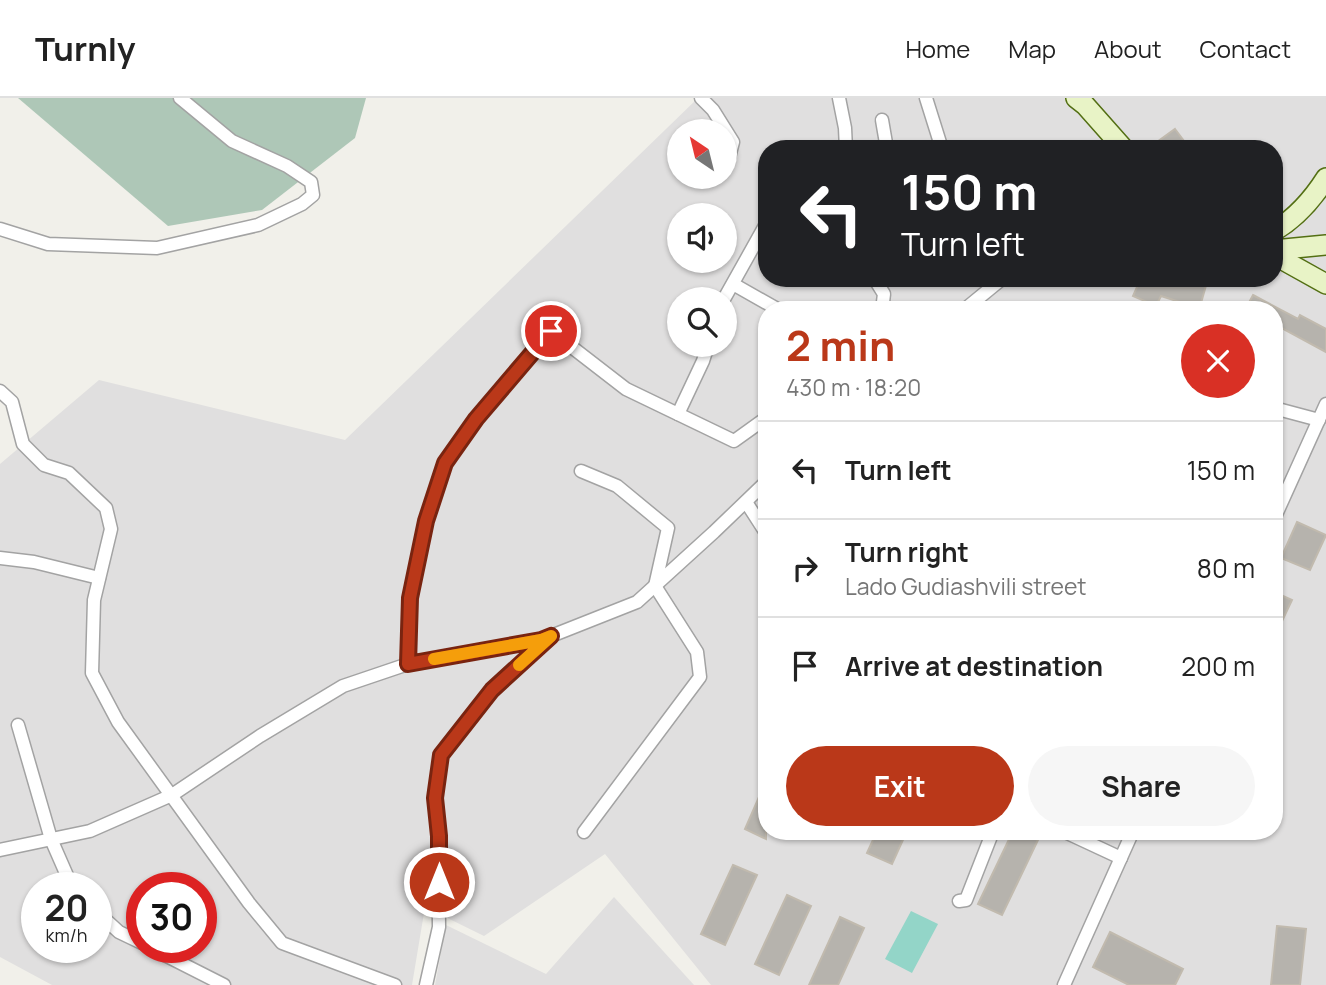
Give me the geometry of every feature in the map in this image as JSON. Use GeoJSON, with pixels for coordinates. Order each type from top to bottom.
{"type":"FeatureCollection","features":[{"type":"Feature","properties":{"kind":"main road"},"geometry":{"type":"LineString","coordinates":[[1076,98],[1116,140]]}},
{"type":"Feature","properties":{"kind":"main road"},"geometry":{"type":"LineString","coordinates":[[1283,226],[1303,209],[1326,178]]}},
{"type":"Feature","properties":{"kind":"main road"},"geometry":{"type":"LineString","coordinates":[[1283,249],[1326,245]]}},
{"type":"Feature","properties":{"kind":"main road"},"geometry":{"type":"LineString","coordinates":[[1283,260],[1326,284]]}},
{"type":"Feature","properties":{"kind":"street"},"geometry":{"type":"LineString","coordinates":[[0,229],[48,244],[157,248],[258,225],[302,204],[313,195],[311,182],[287,166],[232,141],[180,98]]}},
{"type":"Feature","properties":{"kind":"street"},"geometry":{"type":"LineString","coordinates":[[701,98],[719,119]]}},
{"type":"Feature","properties":{"kind":"street"},"geometry":{"type":"LineString","coordinates":[[839,98],[846,140]]}},
{"type":"Feature","properties":{"kind":"street"},"geometry":{"type":"LineString","coordinates":[[926,98],[939,140]]}},
{"type":"Feature","properties":{"kind":"street"},"geometry":{"type":"LineString","coordinates":[[882,120],[885,140]]}},
{"type":"Feature","properties":{"kind":"street"},"geometry":{"type":"LineString","coordinates":[[731,287],[758,239]]}},
{"type":"Feature","properties":{"kind":"street"},"geometry":{"type":"LineString","coordinates":[[733,284],[763,301]]}},
{"type":"Feature","properties":{"kind":"street"},"geometry":{"type":"LineString","coordinates":[[880,287],[884,294]]}},
{"type":"Feature","properties":{"kind":"street"},"geometry":{"type":"LineString","coordinates":[[883,301],[885,287]]}},
{"type":"Feature","properties":{"kind":"street"},"geometry":{"type":"LineString","coordinates":[[973,301],[988,287]]}},
{"type":"Feature","properties":{"kind":"street"},"geometry":{"type":"LineString","coordinates":[[408,664],[410,598],[426,521],[445,463],[476,419],[551,331],[626,389],[734,441],[758,424]]}},
{"type":"Feature","properties":{"kind":"street"},"geometry":{"type":"LineString","coordinates":[[678,414],[704,357]]}},
{"type":"Feature","properties":{"kind":"street"},"geometry":{"type":"LineString","coordinates":[[0,391],[12,402],[23,444],[44,465],[69,473],[106,508],[111,529],[94,600],[92,673],[118,722],[249,903],[282,943],[395,985]]}},
{"type":"Feature","properties":{"kind":"street"},"geometry":{"type":"LineString","coordinates":[[1283,499],[1326,404]]}},
{"type":"Feature","properties":{"kind":"street"},"geometry":{"type":"LineString","coordinates":[[1283,410],[1319,420]]}},
{"type":"Feature","properties":{"kind":"street"},"geometry":{"type":"LineString","coordinates":[[581,471],[617,486],[668,528],[655,586],[697,652],[700,677],[584,832]]}},
{"type":"Feature","properties":{"kind":"street"},"geometry":{"type":"LineString","coordinates":[[0,850],[90,831],[172,795],[260,736],[342,686],[408,664],[541,640],[637,602],[758,490]]}},
{"type":"Feature","properties":{"kind":"street"},"geometry":{"type":"LineString","coordinates":[[746,502],[758,521]]}},
{"type":"Feature","properties":{"kind":"street"},"geometry":{"type":"LineString","coordinates":[[0,558],[34,562],[99,578]]}},
{"type":"Feature","properties":{"kind":"street"},"geometry":{"type":"LineString","coordinates":[[426,985],[439,927],[439,836],[435,798],[441,755],[492,690],[551,636]]}},
{"type":"Feature","properties":{"kind":"street"},"geometry":{"type":"LineString","coordinates":[[18,725],[51,839],[65,872]]}},
{"type":"Feature","properties":{"kind":"street"},"geometry":{"type":"LineString","coordinates":[[958,901],[966,900],[989,840]]}},
{"type":"Feature","properties":{"kind":"street"},"geometry":{"type":"LineString","coordinates":[[1082,840],[1121,858]]}},
{"type":"Feature","properties":{"kind":"street"},"geometry":{"type":"LineString","coordinates":[[1063,985],[1129,840]]}},
{"type":"Feature","properties":{"kind":"street"},"geometry":{"type":"LineString","coordinates":[[181,963],[224,985]]}},
{"type":"Feature","properties":{"kind":"shaded area"},"geometry":{"type":"Polygon","coordinates":[[[698,98],[1326,98],[1326,985],[711,985],[605,854],[484,936],[425,907],[412,985],[52,985],[0,957],[0,464],[99,380],[345,440],[667,128],[667,189],[737,189],[737,119],[676,119],[698,98]]]}},
{"type":"Feature","properties":{"kind":"shaded area"},"geometry":{"type":"Polygon","coordinates":[[[614,897],[694,985],[435,985],[446,925],[546,974],[614,897]]]}},
{"type":"Feature","properties":{"kind":"shaded area"},"geometry":{"type":"Polygon","coordinates":[[[911,911],[938,924],[912,973],[885,959],[911,911]]]}},
{"type":"Feature","properties":{"kind":"green space"},"geometry":{"type":"Polygon","coordinates":[[[18,98],[366,98],[355,138],[262,210],[168,226],[18,98]]]}},
{"type":"Feature","properties":{"kind":"building"},"geometry":{"type":"Polygon","coordinates":[[[1175,129],[1183,140],[1160,140],[1175,129]]]}},
{"type":"Feature","properties":{"kind":"building"},"geometry":{"type":"Polygon","coordinates":[[[1137,287],[1206,287],[1202,301],[1177,301],[1161,296],[1158,301],[1144,301],[1133,296],[1137,287]]]}},
{"type":"Feature","properties":{"kind":"building"},"geometry":{"type":"Polygon","coordinates":[[[1253,295],[1264,301],[1250,301],[1253,295]]]}},
{"type":"Feature","properties":{"kind":"building"},"geometry":{"type":"Polygon","coordinates":[[[1283,311],[1298,319],[1300,315],[1326,329],[1326,352],[1283,329],[1283,311]]]}},
{"type":"Feature","properties":{"kind":"building"},"geometry":{"type":"Polygon","coordinates":[[[1297,522],[1326,535],[1310,570],[1283,559],[1297,522]]]}},
{"type":"Feature","properties":{"kind":"building"},"geometry":{"type":"Polygon","coordinates":[[[1283,596],[1292,600],[1283,619],[1283,596]]]}},
{"type":"Feature","properties":{"kind":"building"},"geometry":{"type":"Polygon","coordinates":[[[758,799],[758,835],[745,829],[758,799]]]}},
{"type":"Feature","properties":{"kind":"building"},"geometry":{"type":"Polygon","coordinates":[[[873,840],[903,840],[892,864],[867,853],[873,840]]]}},
{"type":"Feature","properties":{"kind":"building"},"geometry":{"type":"Polygon","coordinates":[[[1009,840],[1038,840],[1002,915],[978,904],[1009,840]]]}},
{"type":"Feature","properties":{"kind":"building"},"geometry":{"type":"Polygon","coordinates":[[[733,865],[757,875],[725,945],[701,934],[733,865]]]}},
{"type":"Feature","properties":{"kind":"building"},"geometry":{"type":"Polygon","coordinates":[[[787,895],[811,906],[779,975],[755,964],[787,895]]]}},
{"type":"Feature","properties":{"kind":"building"},"geometry":{"type":"Polygon","coordinates":[[[840,917],[864,928],[838,985],[809,985],[840,917]]]}},
{"type":"Feature","properties":{"kind":"building"},"geometry":{"type":"Polygon","coordinates":[[[1277,926],[1306,929],[1300,985],[1271,985],[1277,926]]]}},
{"type":"Feature","properties":{"kind":"building"},"geometry":{"type":"Polygon","coordinates":[[[1110,932],[1183,969],[1175,985],[1129,985],[1093,967],[1110,932]]]}},
{"type":"Feature","properties":{"kind":"slow traffic"},"geometry":{"type":"LineString","coordinates":[[434,659],[551,636],[519,665]]}},
{"type":"Feature","properties":{"kind":"route"},"geometry":{"type":"LineString","coordinates":[[439,882],[439,836],[435,798],[441,755],[492,690],[551,636],[408,664],[410,598],[426,521],[445,463],[476,419],[551,331]]}}]}
